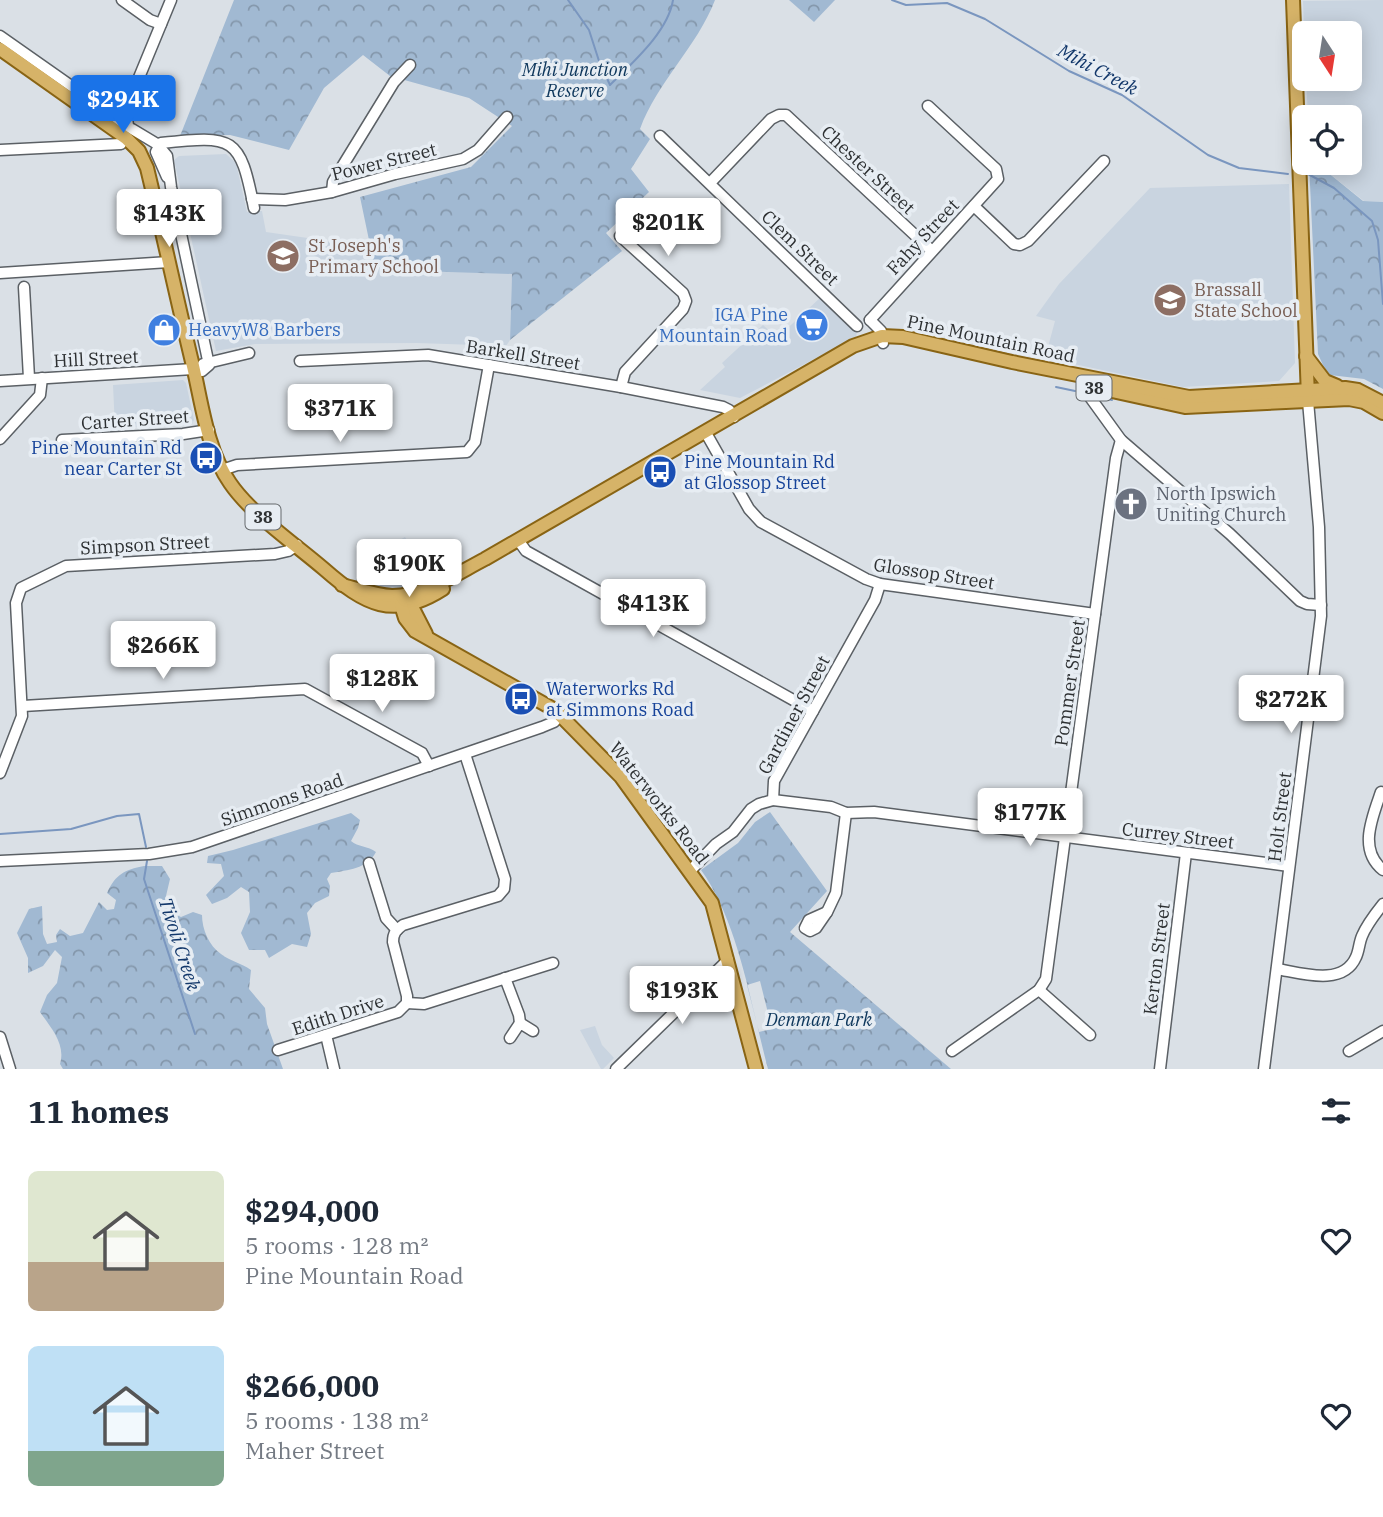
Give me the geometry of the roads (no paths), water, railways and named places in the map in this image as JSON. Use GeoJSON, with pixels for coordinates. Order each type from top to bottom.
{"type":"FeatureCollection","features":[{"type":"Feature","properties":{"kind":"main road"},"geometry":{"type":"LineString","coordinates":[[1293,0],[1308,395]]}},
{"type":"Feature","properties":{"kind":"main road","name":"Pine Mountain Road"},"geometry":{"type":"LineString","coordinates":[[0,49],[94,108],[135,146],[147,168],[209,430],[222,470],[245,501],[342,585],[376,594],[404,600],[439,592],[485,559]]}},
{"type":"Feature","properties":{"kind":"main road","name":"Pine Mountain Road"},"geometry":{"type":"LineString","coordinates":[[404,600],[485,559],[734,417],[744,408],[859,339],[912,344],[1088,382],[1185,407],[1308,395],[1345,388],[1358,390],[1383,403]]}},
{"type":"Feature","properties":{"kind":"main road"},"geometry":{"type":"LineString","coordinates":[[1306,355],[1325,381],[1345,388]]}},
{"type":"Feature","properties":{"kind":"main road","name":"Pine Mountain Road"},"geometry":{"type":"LineString","coordinates":[[1308,395],[1359,400],[1383,413]]}},
{"type":"Feature","properties":{"kind":"main road"},"geometry":{"type":"LineString","coordinates":[[420,625],[422,609],[439,592]]}},
{"type":"Feature","properties":{"kind":"main road","name":"Waterworks Road"},"geometry":{"type":"LineString","coordinates":[[404,600],[429,638]]}},
{"type":"Feature","properties":{"kind":"main road","name":"Waterworks Road"},"geometry":{"type":"LineString","coordinates":[[404,600],[413,629],[547,704],[621,777],[690,871],[714,909],[756,1069]]}},
{"type":"Feature","properties":{"kind":"street"},"geometry":{"type":"LineString","coordinates":[[122,0],[150,20],[161,23]]}},
{"type":"Feature","properties":{"kind":"street"},"geometry":{"type":"LineString","coordinates":[[108,119],[117,117],[126,109],[170,0]]}},
{"type":"Feature","properties":{"kind":"street","name":"Pine Mountain Road"},"geometry":{"type":"LineString","coordinates":[[0,36],[108,119],[128,126],[158,146]]}},
{"type":"Feature","properties":{"kind":"street"},"geometry":{"type":"LineString","coordinates":[[332,192],[337,174],[394,82],[410,65]]}},
{"type":"Feature","properties":{"kind":"street","name":"Fahy Street"},"geometry":{"type":"LineString","coordinates":[[870,320],[995,184],[999,176],[996,169],[928,106]]}},
{"type":"Feature","properties":{"kind":"street"},"geometry":{"type":"LineString","coordinates":[[94,108],[108,132],[105,141],[98,145]]}},
{"type":"Feature","properties":{"kind":"street"},"geometry":{"type":"LineString","coordinates":[[126,109],[128,126]]}},
{"type":"Feature","properties":{"kind":"street","name":"Chester Street"},"geometry":{"type":"LineString","coordinates":[[710,183],[771,119],[782,114],[790,117],[932,251]]}},
{"type":"Feature","properties":{"kind":"street","name":"Power Street"},"geometry":{"type":"LineString","coordinates":[[179,142],[217,140],[234,147],[243,163],[253,204],[332,192],[463,159],[478,150],[507,117]]}},
{"type":"Feature","properties":{"kind":"street","name":"Clem Street"},"geometry":{"type":"LineString","coordinates":[[660,136],[710,183],[859,339]]}},
{"type":"Feature","properties":{"kind":"street"},"geometry":{"type":"LineString","coordinates":[[166,160],[156,152],[158,146],[163,142],[179,142]]}},
{"type":"Feature","properties":{"kind":"street"},"geometry":{"type":"LineString","coordinates":[[179,142],[170,149],[166,160],[209,363],[207,375],[197,387]]}},
{"type":"Feature","properties":{"kind":"street"},"geometry":{"type":"LineString","coordinates":[[0,150],[121,144]]}},
{"type":"Feature","properties":{"kind":"street"},"geometry":{"type":"LineString","coordinates":[[147,168],[166,160]]}},
{"type":"Feature","properties":{"kind":"street"},"geometry":{"type":"LineString","coordinates":[[974,206],[1012,242],[1020,245],[1028,241],[1104,161]]}},
{"type":"Feature","properties":{"kind":"street"},"geometry":{"type":"LineString","coordinates":[[620,236],[683,293],[686,301],[683,309],[625,372],[621,387]]}},
{"type":"Feature","properties":{"kind":"street"},"geometry":{"type":"LineString","coordinates":[[0,273],[169,262]]}},
{"type":"Feature","properties":{"kind":"street"},"geometry":{"type":"LineString","coordinates":[[24,287],[29,378]]}},
{"type":"Feature","properties":{"kind":"street"},"geometry":{"type":"LineString","coordinates":[[859,339],[863,319],[870,320],[879,328],[883,340]]}},
{"type":"Feature","properties":{"kind":"street"},"geometry":{"type":"LineString","coordinates":[[193,369],[202,371],[209,363],[249,353]]}},
{"type":"Feature","properties":{"kind":"street","name":"Barkell Street"},"geometry":{"type":"LineString","coordinates":[[300,360],[418,354],[621,387],[723,407],[734,417]]}},
{"type":"Feature","properties":{"kind":"street"},"geometry":{"type":"LineString","coordinates":[[222,470],[238,465],[470,450],[475,442],[489,365]]}},
{"type":"Feature","properties":{"kind":"street","name":"Hill Street"},"geometry":{"type":"LineString","coordinates":[[0,381],[193,369]]}},
{"type":"Feature","properties":{"kind":"street"},"geometry":{"type":"LineString","coordinates":[[0,439],[40,395],[42,378]]}},
{"type":"Feature","properties":{"kind":"street"},"geometry":{"type":"LineString","coordinates":[[1088,382],[1087,393],[1121,440],[1221,526],[1300,601],[1321,605]]}},
{"type":"Feature","properties":{"kind":"street","name":"Holt Street"},"geometry":{"type":"LineString","coordinates":[[1264,1069],[1321,605],[1308,395]]}},
{"type":"Feature","properties":{"kind":"street","name":"Carter Street"},"geometry":{"type":"LineString","coordinates":[[62,440],[183,434],[209,430]]}},
{"type":"Feature","properties":{"kind":"street","name":"Glossop Street"},"geometry":{"type":"LineString","coordinates":[[706,433],[749,509],[761,522],[866,579],[880,584],[1095,614]]}},
{"type":"Feature","properties":{"kind":"street","name":"Pommer Street"},"geometry":{"type":"LineString","coordinates":[[1039,990],[1046,979],[1116,458],[1121,440]]}},
{"type":"Feature","properties":{"kind":"street"},"geometry":{"type":"LineString","coordinates":[[518,540],[526,551],[813,711]]}},
{"type":"Feature","properties":{"kind":"street","name":"Simpson Street"},"geometry":{"type":"LineString","coordinates":[[0,773],[22,716],[16,603],[18,592],[28,583],[66,566],[275,554],[288,551],[296,545]]}},
{"type":"Feature","properties":{"kind":"street","name":"Gardiner Street"},"geometry":{"type":"LineString","coordinates":[[690,871],[716,844],[733,832],[751,809],[772,800],[774,781],[875,600],[880,584]]}},
{"type":"Feature","properties":{"kind":"street"},"geometry":{"type":"LineString","coordinates":[[23,706],[305,689],[419,751],[426,757],[429,766]]}},
{"type":"Feature","properties":{"kind":"street","name":"Simmons Road"},"geometry":{"type":"LineString","coordinates":[[0,862],[149,854],[182,849],[547,726],[560,715]]}},
{"type":"Feature","properties":{"kind":"street"},"geometry":{"type":"LineString","coordinates":[[369,863],[386,918],[397,930],[403,925],[498,896],[504,889],[505,879],[465,754]]}},
{"type":"Feature","properties":{"kind":"street"},"geometry":{"type":"LineString","coordinates":[[1381,792],[1367,837],[1370,854],[1383,870]]}},
{"type":"Feature","properties":{"kind":"street","name":"Currey Street"},"geometry":{"type":"LineString","coordinates":[[772,800],[831,807],[846,813],[861,811],[1289,866]]}},
{"type":"Feature","properties":{"kind":"street"},"geometry":{"type":"LineString","coordinates":[[827,912],[836,893],[846,813]]}},
{"type":"Feature","properties":{"kind":"street","name":"Kerton Street"},"geometry":{"type":"LineString","coordinates":[[1160,1069],[1186,853]]}},
{"type":"Feature","properties":{"kind":"street"},"geometry":{"type":"LineString","coordinates":[[1277,969],[1324,977],[1343,973],[1356,959],[1361,938],[1383,904]]}},
{"type":"Feature","properties":{"kind":"street","name":"Edith Drive"},"geometry":{"type":"LineString","coordinates":[[278,1050],[398,1012],[407,1003],[393,942],[393,935],[397,930]]}},
{"type":"Feature","properties":{"kind":"street"},"geometry":{"type":"LineString","coordinates":[[616,1069],[728,960]]}},
{"type":"Feature","properties":{"kind":"street"},"geometry":{"type":"LineString","coordinates":[[407,1003],[424,1004],[553,963]]}},
{"type":"Feature","properties":{"kind":"street"},"geometry":{"type":"LineString","coordinates":[[505,978],[520,1023],[510,1038]]}},
{"type":"Feature","properties":{"kind":"street"},"geometry":{"type":"LineString","coordinates":[[952,1051],[1039,990],[1090,1035]]}},
{"type":"Feature","properties":{"kind":"street"},"geometry":{"type":"LineString","coordinates":[[520,1023],[533,1031]]}},
{"type":"Feature","properties":{"kind":"street"},"geometry":{"type":"LineString","coordinates":[[1349,1051],[1383,1031]]}},
{"type":"Feature","properties":{"kind":"street"},"geometry":{"type":"LineString","coordinates":[[326,1035],[334,1069]]}},
{"type":"Feature","properties":{"kind":"street"},"geometry":{"type":"LineString","coordinates":[[0,1037],[10,1069]]}},
{"type":"Feature","properties":{"kind":"waterway","name":"Mihi Creek"},"geometry":{"type":"LineString","coordinates":[[568,0],[589,30],[610,85],[657,35],[670,12],[673,0]]}},
{"type":"Feature","properties":{"kind":"waterway","name":"Mihi Creek"},"geometry":{"type":"LineString","coordinates":[[892,0],[906,5],[947,3],[985,19],[1069,71],[1122,95],[1208,155],[1239,168],[1288,174]]}},
{"type":"Feature","properties":{"kind":"waterway","name":"Mihi Creek"},"geometry":{"type":"LineString","coordinates":[[1310,175],[1334,188],[1372,221],[1378,240],[1383,304]]}},
{"type":"Feature","properties":{"kind":"waterway"},"geometry":{"type":"LineString","coordinates":[[1056,387],[1075,391]]}},
{"type":"Feature","properties":{"kind":"waterway"},"geometry":{"type":"LineString","coordinates":[[1097,396],[1112,400]]}},
{"type":"Feature","properties":{"kind":"waterway","name":"Tivoli Creek"},"geometry":{"type":"LineString","coordinates":[[0,834],[71,829],[117,816],[139,814],[146,847]]}},
{"type":"Feature","properties":{"kind":"waterway","name":"Tivoli Creek"},"geometry":{"type":"LineString","coordinates":[[147,861],[144,879],[195,1034]]}},
{"type":"Feature","properties":{"kind":"place","name":"St Joseph's Primary School"},"geometry":{"type":"Point","coordinates":[283,256]}},
{"type":"Feature","properties":{"kind":"place","name":"Brassall State School"},"geometry":{"type":"Point","coordinates":[1170,300]}},
{"type":"Feature","properties":{"kind":"place","name":"IGA Pine Mountain Road"},"geometry":{"type":"Point","coordinates":[812,325]}},
{"type":"Feature","properties":{"kind":"place","name":"HeavyW8 Barbers"},"geometry":{"type":"Point","coordinates":[164,330]}},
{"type":"Feature","properties":{"kind":"place","name":"Pine Mountain Rd near Carter St"},"geometry":{"type":"Point","coordinates":[206,458]}},
{"type":"Feature","properties":{"kind":"place","name":"Pine Mountain Rd at Glossop Street"},"geometry":{"type":"Point","coordinates":[660,472]}},
{"type":"Feature","properties":{"kind":"place","name":"North Ipswich Uniting Church"},"geometry":{"type":"Point","coordinates":[1131,504]}},
{"type":"Feature","properties":{"kind":"place","name":"Waterworks Rd at Simmons Road"},"geometry":{"type":"Point","coordinates":[521,699]}},
{"type":"Feature","properties":{"kind":"park label","name":"Mihi Junction Reserve"},"geometry":{"type":"Point","coordinates":[575,80]}},
{"type":"Feature","properties":{"kind":"park label","name":"Denman Park"},"geometry":{"type":"Point","coordinates":[819,1020]}}]}
